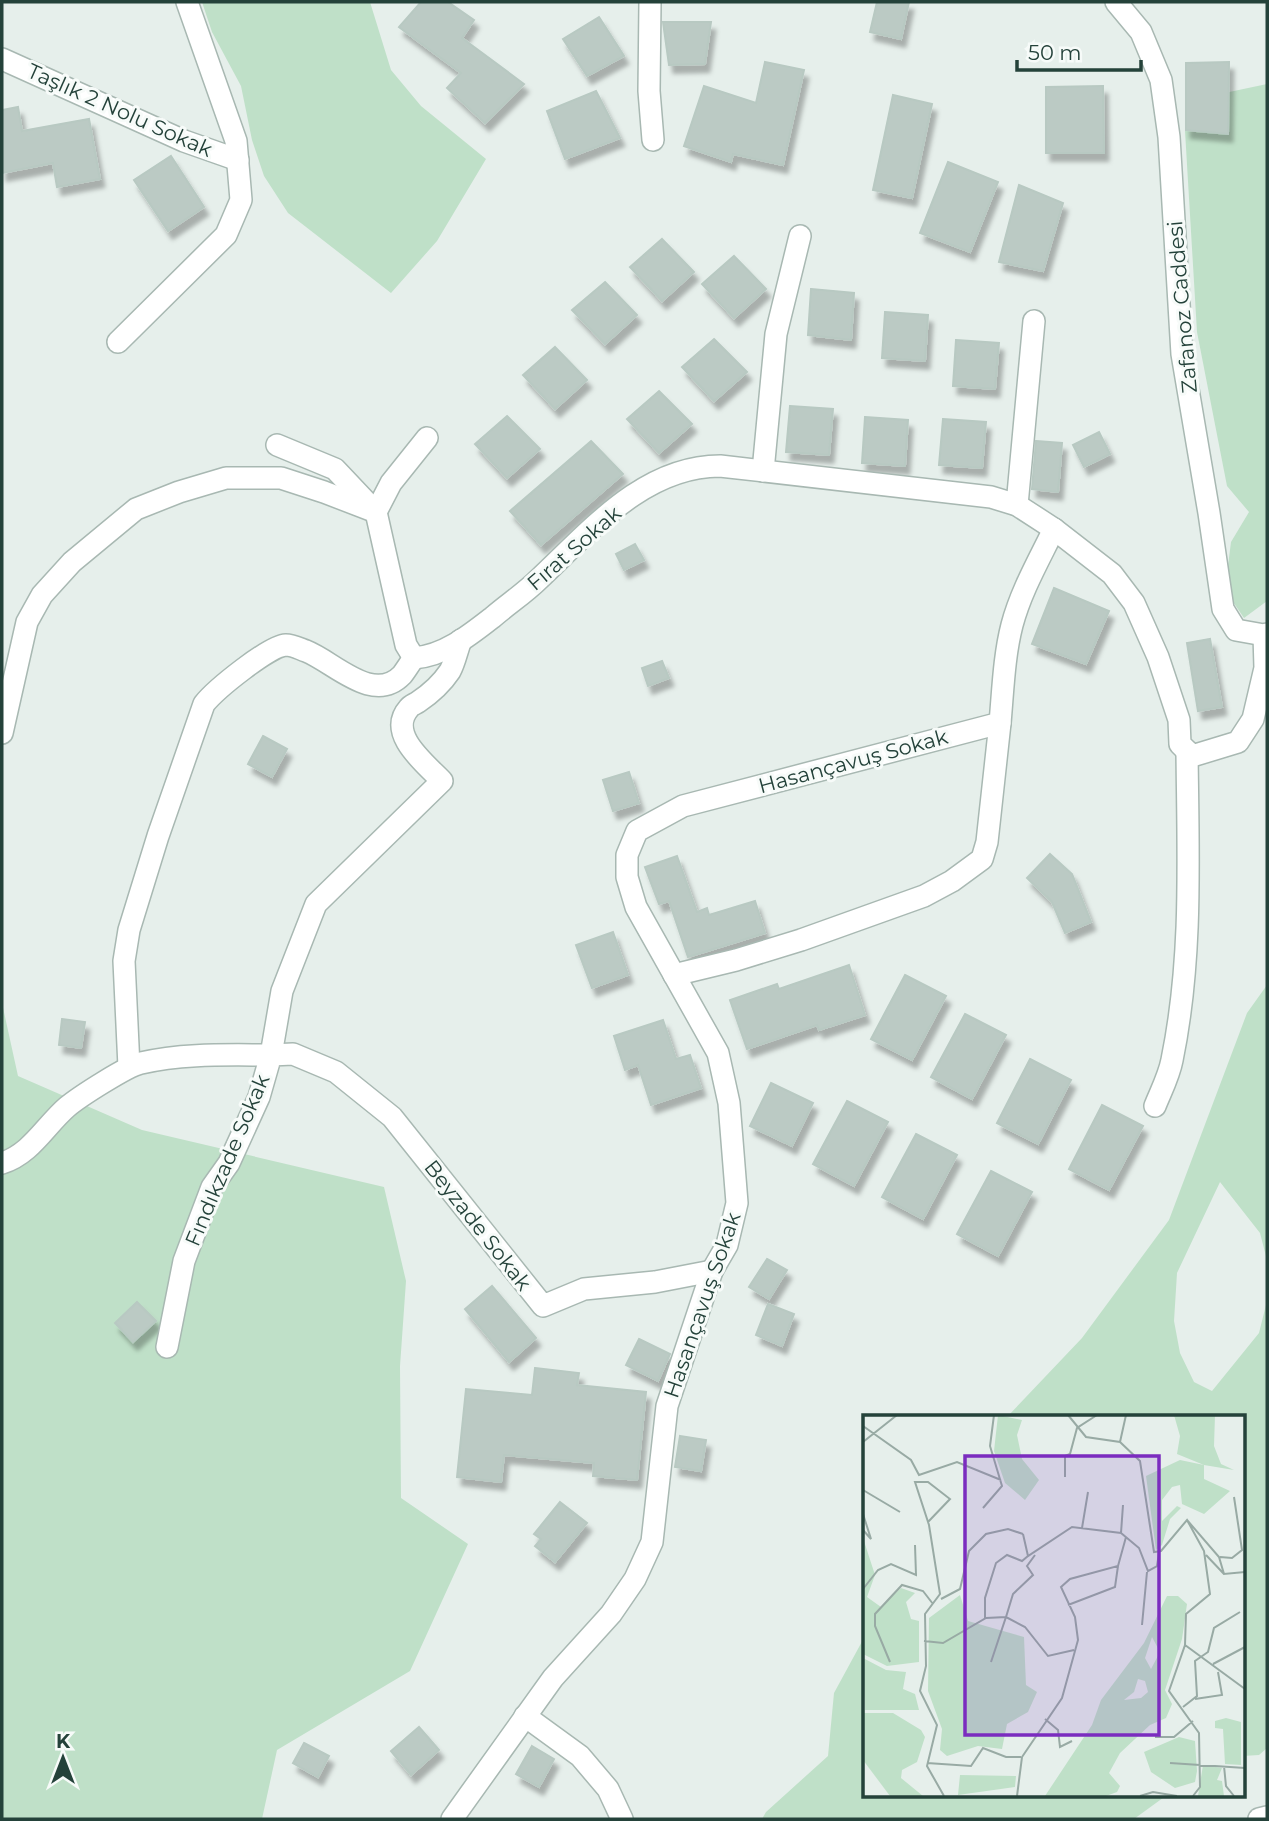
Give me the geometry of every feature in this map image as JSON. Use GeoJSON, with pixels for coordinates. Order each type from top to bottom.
{"type":"FeatureCollection","features":[{"type":"Feature","properties":{"kind":"street"},"geometry":{"type":"LineString","coordinates":[[118,342],[226,235],[241,200],[236,141],[187,2]]}},
{"type":"Feature","properties":{"kind":"street"},"geometry":{"type":"LineString","coordinates":[[650,2],[649,91],[653,140]]}},
{"type":"Feature","properties":{"kind":"street","name":"Zafanoz Caddesi"},"geometry":{"type":"LineString","coordinates":[[1116,2],[1141,32],[1161,80],[1169,137],[1182,354],[1223,609],[1236,631],[1266,634]]}},
{"type":"Feature","properties":{"kind":"street","name":"Taşlık 2 Nolu Sokak"},"geometry":{"type":"LineString","coordinates":[[2,59],[184,141],[238,160]]}},
{"type":"Feature","properties":{"kind":"street"},"geometry":{"type":"LineString","coordinates":[[763,471],[776,334],[800,236]]}},
{"type":"Feature","properties":{"kind":"street"},"geometry":{"type":"LineString","coordinates":[[1017,505],[1034,321]]}},
{"type":"Feature","properties":{"kind":"street"},"geometry":{"type":"LineString","coordinates":[[376,512],[391,483],[428,438]]}},
{"type":"Feature","properties":{"kind":"street"},"geometry":{"type":"LineString","coordinates":[[129,1068],[124,961],[130,930],[158,836],[204,704],[215,691],[277,646],[290,645],[313,654],[371,686],[385,686],[401,677],[414,658],[406,645],[376,512],[335,469],[277,445]]}},
{"type":"Feature","properties":{"kind":"street","name":"Fırat Sokak"},"geometry":{"type":"LineString","coordinates":[[414,658],[431,656],[470,635],[536,582],[593,525],[657,480],[699,466],[991,497],[1017,505],[1054,529],[1112,574],[1134,603],[1158,657],[1179,720],[1180,744],[1187,751],[1188,931],[1185,967],[1171,1063],[1155,1106]]}},
{"type":"Feature","properties":{"kind":"street"},"geometry":{"type":"LineString","coordinates":[[2,733],[27,622],[42,595],[72,562],[136,509],[226,478],[281,478],[376,512]]}},
{"type":"Feature","properties":{"kind":"street"},"geometry":{"type":"LineString","coordinates":[[674,975],[801,940],[924,896],[952,881],[982,859],[987,842],[1012,624],[1027,583],[1054,529]]}},
{"type":"Feature","properties":{"kind":"street"},"geometry":{"type":"LineString","coordinates":[[1187,751],[1192,756],[1238,743],[1253,719],[1265,668],[1266,634]]}},
{"type":"Feature","properties":{"kind":"street","name":"Fındıkzade Sokak"},"geometry":{"type":"LineString","coordinates":[[167,1347],[184,1261],[212,1187],[229,1163],[259,1097],[271,1055],[282,991],[316,904],[442,781],[411,749],[403,734],[402,724],[409,708],[440,683],[452,669],[461,640]]}},
{"type":"Feature","properties":{"kind":"street","name":"Hasançavuş Sokak"},"geometry":{"type":"LineString","coordinates":[[452,1819],[553,1678],[611,1614],[635,1579],[652,1542],[667,1406],[712,1271],[727,1245],[737,1203],[729,1103],[718,1052],[636,907],[626,877],[626,855],[637,831],[683,806],[1000,723]]}},
{"type":"Feature","properties":{"kind":"street","name":"Beyzade Sokak"},"geometry":{"type":"LineString","coordinates":[[271,1055],[293,1054],[336,1072],[393,1117],[542,1306],[584,1289],[656,1282],[712,1271]]}},
{"type":"Feature","properties":{"kind":"street"},"geometry":{"type":"LineString","coordinates":[[2,1163],[14,1159],[30,1146],[68,1107],[139,1063],[206,1055],[271,1055]]}},
{"type":"Feature","properties":{"kind":"street"},"geometry":{"type":"LineString","coordinates":[[525,1716],[580,1756],[608,1788],[622,1819]]}},
{"type":"Feature","properties":{"kind":"street"},"geometry":{"type":"LineString","coordinates":[[1259,1819],[1267,1817]]}},
{"type":"Feature","properties":{"kind":"green space"},"geometry":{"type":"Polygon","coordinates":[[[202,2],[370,2],[391,70],[421,106],[486,159],[437,241],[391,293],[288,213],[264,176],[252,140],[241,86],[212,32],[202,2]]]}},
{"type":"Feature","properties":{"kind":"green space"},"geometry":{"type":"Polygon","coordinates":[[[1267,84],[1267,601],[1244,618],[1225,590],[1231,542],[1249,512],[1227,486],[1197,332],[1185,131],[1215,95],[1267,84]]]}},
{"type":"Feature","properties":{"kind":"green space"},"geometry":{"type":"Polygon","coordinates":[[[1267,985],[1267,1260],[1260,1233],[1220,1182],[1177,1273],[1174,1321],[1180,1353],[1194,1382],[1212,1391],[1259,1333],[1267,1301],[1267,1748],[1259,1755],[1244,1756],[1244,1415],[1009,1415],[1082,1338],[1169,1220],[1247,1013],[1267,985]]]}},
{"type":"Feature","properties":{"kind":"green space"},"geometry":{"type":"Polygon","coordinates":[[[2,1003],[18,1076],[142,1130],[384,1187],[406,1281],[400,1366],[401,1498],[468,1544],[410,1671],[277,1750],[262,1819],[2,1819],[2,1003]]]}},
{"type":"Feature","properties":{"kind":"green space"},"geometry":{"type":"Polygon","coordinates":[[[863,1640],[863,1797],[1164,1797],[1134,1819],[762,1819],[766,1812],[828,1756],[834,1693],[863,1640]]]}},
{"type":"Feature","properties":{"kind":"building"},"geometry":{"type":"Polygon","coordinates":[[[421,2],[448,2],[474,20],[462,38],[524,84],[485,123],[447,88],[461,73],[399,27],[421,2]]]}},
{"type":"Feature","properties":{"kind":"building"},"geometry":{"type":"Polygon","coordinates":[[[877,2],[909,2],[901,39],[870,32],[877,2]]]}},
{"type":"Feature","properties":{"kind":"building"},"geometry":{"type":"Polygon","coordinates":[[[599,17],[624,56],[587,76],[563,39],[599,17]]]}},
{"type":"Feature","properties":{"kind":"building"},"geometry":{"type":"Polygon","coordinates":[[[663,22],[711,22],[705,64],[669,65],[663,22]]]}},
{"type":"Feature","properties":{"kind":"building"},"geometry":{"type":"Polygon","coordinates":[[[765,62],[804,70],[783,165],[733,154],[731,162],[684,146],[704,86],[756,103],[765,62]]]}},
{"type":"Feature","properties":{"kind":"building"},"geometry":{"type":"Polygon","coordinates":[[[1229,62],[1228,134],[1186,130],[1186,63],[1229,62]]]}},
{"type":"Feature","properties":{"kind":"building"},"geometry":{"type":"Polygon","coordinates":[[[1103,86],[1104,153],[1046,153],[1046,87],[1103,86]]]}},
{"type":"Feature","properties":{"kind":"building"},"geometry":{"type":"Polygon","coordinates":[[[596,91],[620,138],[565,159],[547,111],[596,91]]]}},
{"type":"Feature","properties":{"kind":"building"},"geometry":{"type":"Polygon","coordinates":[[[893,95],[932,104],[912,198],[873,190],[893,95]]]}},
{"type":"Feature","properties":{"kind":"building"},"geometry":{"type":"Polygon","coordinates":[[[18,107],[22,131],[89,119],[100,179],[57,187],[53,163],[2,173],[2,110],[18,107]]]}},
{"type":"Feature","properties":{"kind":"building"},"geometry":{"type":"Polygon","coordinates":[[[171,156],[204,207],[168,231],[134,180],[171,156]]]}},
{"type":"Feature","properties":{"kind":"building"},"geometry":{"type":"Polygon","coordinates":[[[948,162],[998,182],[970,252],[920,233],[948,162]]]}},
{"type":"Feature","properties":{"kind":"building"},"geometry":{"type":"Polygon","coordinates":[[[1019,185],[1063,203],[1043,271],[999,262],[1019,185]]]}},
{"type":"Feature","properties":{"kind":"building"},"geometry":{"type":"Polygon","coordinates":[[[662,239],[694,272],[662,301],[630,267],[662,239]]]}},
{"type":"Feature","properties":{"kind":"building"},"geometry":{"type":"Polygon","coordinates":[[[734,256],[766,289],[734,318],[702,284],[734,256]]]}},
{"type":"Feature","properties":{"kind":"building"},"geometry":{"type":"Polygon","coordinates":[[[605,282],[637,315],[605,344],[572,310],[605,282]]]}},
{"type":"Feature","properties":{"kind":"building"},"geometry":{"type":"Polygon","coordinates":[[[811,289],[854,293],[851,340],[808,335],[811,289]]]}},
{"type":"Feature","properties":{"kind":"building"},"geometry":{"type":"Polygon","coordinates":[[[885,312],[928,315],[925,361],[882,358],[885,312]]]}},
{"type":"Feature","properties":{"kind":"building"},"geometry":{"type":"Polygon","coordinates":[[[714,339],[747,372],[714,401],[682,367],[714,339]]]}},
{"type":"Feature","properties":{"kind":"building"},"geometry":{"type":"Polygon","coordinates":[[[956,340],[999,343],[995,389],[953,386],[956,340]]]}},
{"type":"Feature","properties":{"kind":"building"},"geometry":{"type":"Polygon","coordinates":[[[555,347],[587,380],[555,409],[523,375],[555,347]]]}},
{"type":"Feature","properties":{"kind":"building"},"geometry":{"type":"Polygon","coordinates":[[[659,391],[692,424],[659,453],[627,419],[659,391]]]}},
{"type":"Feature","properties":{"kind":"building"},"geometry":{"type":"Polygon","coordinates":[[[790,406],[833,409],[829,455],[786,452],[790,406]]]}},
{"type":"Feature","properties":{"kind":"building"},"geometry":{"type":"Polygon","coordinates":[[[507,416],[540,449],[507,478],[475,444],[507,416]]]}},
{"type":"Feature","properties":{"kind":"building"},"geometry":{"type":"Polygon","coordinates":[[[865,417],[908,420],[905,466],[862,463],[865,417]]]}},
{"type":"Feature","properties":{"kind":"building"},"geometry":{"type":"Polygon","coordinates":[[[943,419],[986,422],[982,468],[939,465],[943,419]]]}},
{"type":"Feature","properties":{"kind":"building"},"geometry":{"type":"Polygon","coordinates":[[[1099,432],[1110,454],[1084,467],[1073,445],[1099,432]]]}},
{"type":"Feature","properties":{"kind":"building"},"geometry":{"type":"Polygon","coordinates":[[[591,441],[623,474],[541,545],[510,511],[591,441]]]}},
{"type":"Feature","properties":{"kind":"building"},"geometry":{"type":"Polygon","coordinates":[[[1036,441],[1062,443],[1058,492],[1032,489],[1036,441]]]}},
{"type":"Feature","properties":{"kind":"building"},"geometry":{"type":"Polygon","coordinates":[[[635,544],[644,560],[624,570],[616,554],[635,544]]]}},
{"type":"Feature","properties":{"kind":"building"},"geometry":{"type":"Polygon","coordinates":[[[1054,588],[1109,611],[1086,664],[1032,644],[1054,588]]]}},
{"type":"Feature","properties":{"kind":"building"},"geometry":{"type":"Polygon","coordinates":[[[1210,639],[1222,707],[1198,711],[1187,643],[1210,639]]]}},
{"type":"Feature","properties":{"kind":"building"},"geometry":{"type":"Polygon","coordinates":[[[662,661],[669,678],[648,686],[642,668],[662,661]]]}},
{"type":"Feature","properties":{"kind":"building"},"geometry":{"type":"Polygon","coordinates":[[[263,736],[287,749],[272,777],[248,764],[263,736]]]}},
{"type":"Feature","properties":{"kind":"building"},"geometry":{"type":"Polygon","coordinates":[[[629,772],[639,803],[613,811],[603,780],[629,772]]]}},
{"type":"Feature","properties":{"kind":"building"},"geometry":{"type":"Polygon","coordinates":[[[1050,854],[1072,874],[1091,922],[1065,933],[1052,902],[1027,878],[1050,854]]]}},
{"type":"Feature","properties":{"kind":"building"},"geometry":{"type":"Polygon","coordinates":[[[677,856],[697,912],[707,908],[709,915],[755,901],[765,933],[688,957],[669,901],[659,904],[645,867],[677,856]]]}},
{"type":"Feature","properties":{"kind":"building"},"geometry":{"type":"Polygon","coordinates":[[[613,932],[628,975],[592,988],[576,945],[613,932]]]}},
{"type":"Feature","properties":{"kind":"building"},"geometry":{"type":"Polygon","coordinates":[[[849,965],[865,1015],[819,1030],[817,1025],[747,1049],[730,1000],[777,984],[779,989],[849,965]]]}},
{"type":"Feature","properties":{"kind":"building"},"geometry":{"type":"Polygon","coordinates":[[[905,975],[946,996],[912,1060],[871,1039],[905,975]]]}},
{"type":"Feature","properties":{"kind":"building"},"geometry":{"type":"Polygon","coordinates":[[[965,1014],[1006,1035],[972,1099],[931,1077],[965,1014]]]}},
{"type":"Feature","properties":{"kind":"building"},"geometry":{"type":"Polygon","coordinates":[[[62,1019],[85,1022],[81,1048],[59,1045],[62,1019]]]}},
{"type":"Feature","properties":{"kind":"building"},"geometry":{"type":"Polygon","coordinates":[[[663,1020],[676,1059],[690,1055],[701,1088],[651,1105],[638,1065],[625,1070],[614,1036],[663,1020]]]}},
{"type":"Feature","properties":{"kind":"building"},"geometry":{"type":"Polygon","coordinates":[[[1030,1059],[1071,1080],[1038,1144],[997,1123],[1030,1059]]]}},
{"type":"Feature","properties":{"kind":"building"},"geometry":{"type":"Polygon","coordinates":[[[771,1083],[813,1103],[792,1146],[750,1126],[771,1083]]]}},
{"type":"Feature","properties":{"kind":"building"},"geometry":{"type":"Polygon","coordinates":[[[847,1101],[888,1122],[854,1186],[813,1164],[847,1101]]]}},
{"type":"Feature","properties":{"kind":"building"},"geometry":{"type":"Polygon","coordinates":[[[1102,1105],[1143,1126],[1109,1190],[1069,1169],[1102,1105]]]}},
{"type":"Feature","properties":{"kind":"building"},"geometry":{"type":"Polygon","coordinates":[[[916,1134],[957,1155],[923,1219],[882,1197],[916,1134]]]}},
{"type":"Feature","properties":{"kind":"building"},"geometry":{"type":"Polygon","coordinates":[[[991,1171],[1032,1192],[998,1256],[957,1234],[991,1171]]]}},
{"type":"Feature","properties":{"kind":"building"},"geometry":{"type":"Polygon","coordinates":[[[767,1259],[787,1270],[769,1299],[749,1287],[767,1259]]]}},
{"type":"Feature","properties":{"kind":"building"},"geometry":{"type":"Polygon","coordinates":[[[492,1286],[536,1338],[509,1362],[465,1309],[492,1286]]]}},
{"type":"Feature","properties":{"kind":"building"},"geometry":{"type":"Polygon","coordinates":[[[137,1302],[156,1321],[133,1342],[115,1323],[137,1302]]]}},
{"type":"Feature","properties":{"kind":"building"},"geometry":{"type":"Polygon","coordinates":[[[768,1304],[794,1314],[782,1346],[756,1335],[768,1304]]]}},
{"type":"Feature","properties":{"kind":"building"},"geometry":{"type":"Polygon","coordinates":[[[639,1339],[670,1354],[658,1381],[626,1365],[639,1339]]]}},
{"type":"Feature","properties":{"kind":"building"},"geometry":{"type":"Polygon","coordinates":[[[535,1368],[579,1373],[577,1385],[646,1392],[637,1480],[593,1476],[594,1463],[504,1455],[501,1482],[457,1477],[466,1389],[532,1395],[535,1368]]]}},
{"type":"Feature","properties":{"kind":"building"},"geometry":{"type":"Polygon","coordinates":[[[680,1436],[706,1440],[701,1471],[675,1467],[680,1436]]]}},
{"type":"Feature","properties":{"kind":"building"},"geometry":{"type":"Polygon","coordinates":[[[560,1502],[587,1523],[555,1562],[535,1546],[541,1539],[534,1534],[560,1502]]]}},
{"type":"Feature","properties":{"kind":"building"},"geometry":{"type":"Polygon","coordinates":[[[419,1727],[439,1750],[411,1775],[391,1751],[419,1727]]]}},
{"type":"Feature","properties":{"kind":"building"},"geometry":{"type":"Polygon","coordinates":[[[304,1743],[329,1756],[318,1777],[293,1763],[304,1743]]]}},
{"type":"Feature","properties":{"kind":"building"},"geometry":{"type":"Polygon","coordinates":[[[532,1746],[554,1759],[539,1787],[516,1774],[532,1746]]]}}]}
